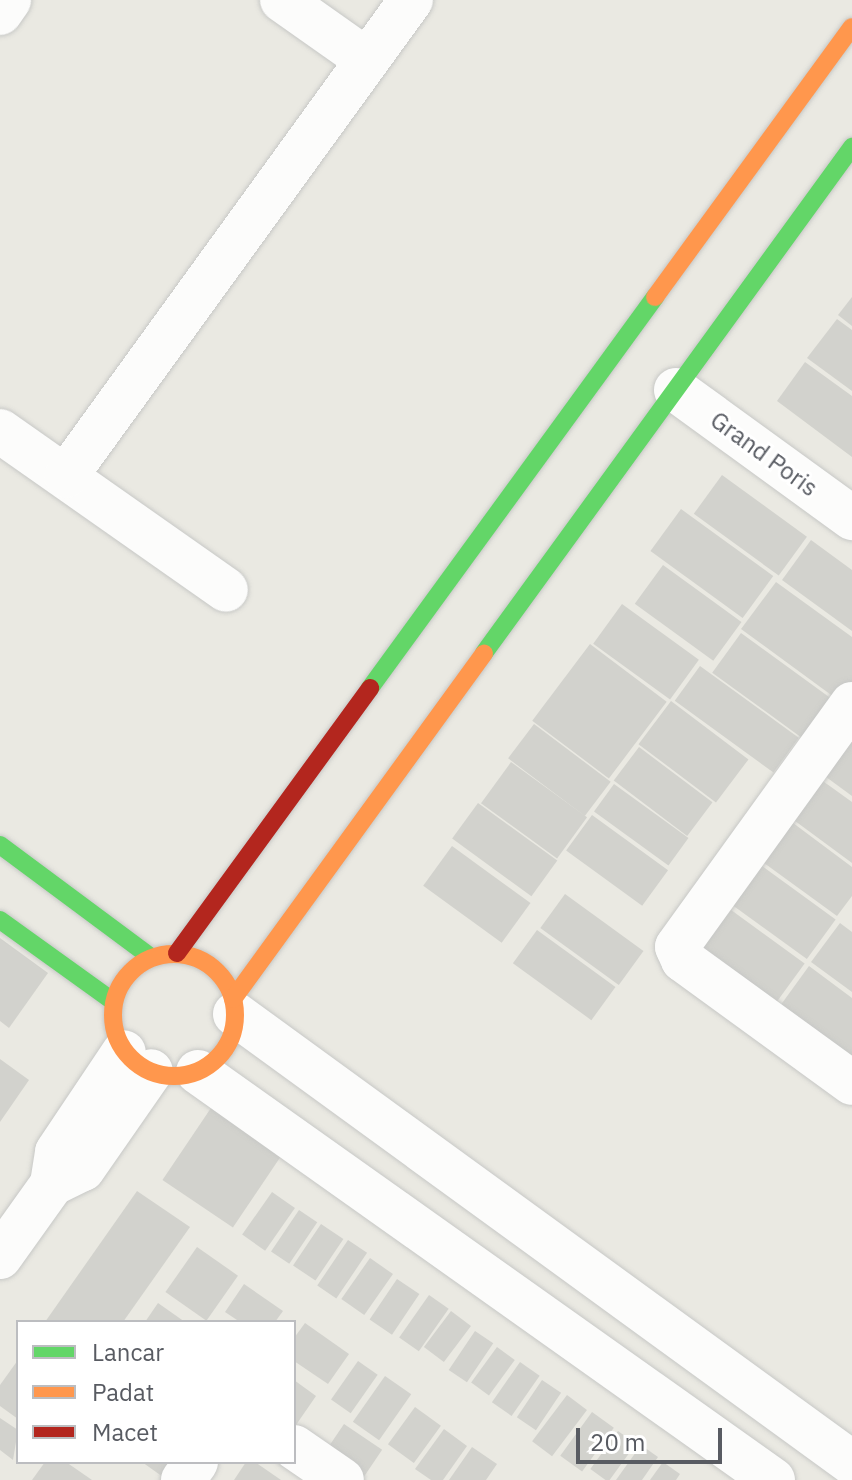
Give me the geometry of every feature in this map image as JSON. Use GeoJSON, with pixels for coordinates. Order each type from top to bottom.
{"type":"FeatureCollection","features":[{"type":"Feature","properties":{"kind":"street"},"geometry":{"type":"LineString","coordinates":[[0,13],[9,0]]}},
{"type":"Feature","properties":{"kind":"street"},"geometry":{"type":"LineString","coordinates":[[282,0],[367,60]]}},
{"type":"Feature","properties":{"kind":"street"},"geometry":{"type":"LineString","coordinates":[[66,476],[411,0]]}},
{"type":"Feature","properties":{"kind":"street"},"geometry":{"type":"LineString","coordinates":[[177,953],[852,27]]}},
{"type":"Feature","properties":{"kind":"street"},"geometry":{"type":"LineString","coordinates":[[198,1072],[217,1058],[234,1006],[852,147]]}},
{"type":"Feature","properties":{"kind":"street","name":"Grand Poris"},"geometry":{"type":"LineString","coordinates":[[676,390],[852,518]]}},
{"type":"Feature","properties":{"kind":"street"},"geometry":{"type":"LineString","coordinates":[[0,431],[226,590]]}},
{"type":"Feature","properties":{"kind":"street"},"geometry":{"type":"LineString","coordinates":[[852,704],[677,947],[683,960],[852,1083]]}},
{"type":"Feature","properties":{"kind":"street"},"geometry":{"type":"LineString","coordinates":[[0,845],[152,958]]}},
{"type":"Feature","properties":{"kind":"street"},"geometry":{"type":"LineString","coordinates":[[0,920],[114,1002],[138,1062],[83,1169],[52,1184],[0,1257]]}},
{"type":"Feature","properties":{"kind":"street"},"geometry":{"type":"LineString","coordinates":[[114,1002],[134,968],[152,958],[177,953],[212,966],[234,1006],[852,1463]]}},
{"type":"Feature","properties":{"kind":"street"},"geometry":{"type":"LineString","coordinates":[[138,1062],[198,1072],[773,1480]]}},
{"type":"Feature","properties":{"kind":"street"},"geometry":{"type":"LineString","coordinates":[[296,1448],[342,1480]]}},
{"type":"Feature","properties":{"kind":"building"},"geometry":{"type":"Polygon","coordinates":[[[852,297],[852,326],[838,315],[852,297]]]}},
{"type":"Feature","properties":{"kind":"building"},"geometry":{"type":"Polygon","coordinates":[[[837,319],[852,330],[852,391],[807,358],[837,319]]]}},
{"type":"Feature","properties":{"kind":"building"},"geometry":{"type":"Polygon","coordinates":[[[805,362],[852,396],[852,457],[777,401],[805,362]]]}},
{"type":"Feature","properties":{"kind":"building"},"geometry":{"type":"Polygon","coordinates":[[[722,475],[807,537],[779,576],[694,514],[722,475]]]}},
{"type":"Feature","properties":{"kind":"building"},"geometry":{"type":"Polygon","coordinates":[[[681,509],[773,576],[743,618],[650,551],[681,509]]]}},
{"type":"Feature","properties":{"kind":"building"},"geometry":{"type":"Polygon","coordinates":[[[811,540],[852,570],[852,631],[782,580],[811,540]]]}},
{"type":"Feature","properties":{"kind":"building"},"geometry":{"type":"Polygon","coordinates":[[[663,565],[741,622],[713,661],[635,604],[663,565]]]}},
{"type":"Feature","properties":{"kind":"building"},"geometry":{"type":"Polygon","coordinates":[[[776,582],[852,637],[852,682],[838,700],[741,629],[776,582]]]}},
{"type":"Feature","properties":{"kind":"building"},"geometry":{"type":"Polygon","coordinates":[[[622,604],[699,660],[670,699],[593,644],[622,604]]]}},
{"type":"Feature","properties":{"kind":"building"},"geometry":{"type":"Polygon","coordinates":[[[741,633],[833,700],[804,740],[712,673],[741,633]]]}},
{"type":"Feature","properties":{"kind":"building"},"geometry":{"type":"Polygon","coordinates":[[[590,644],[667,702],[609,778],[532,721],[590,644]]]}},
{"type":"Feature","properties":{"kind":"building"},"geometry":{"type":"Polygon","coordinates":[[[700,666],[799,738],[773,772],[675,701],[700,666]]]}},
{"type":"Feature","properties":{"kind":"building"},"geometry":{"type":"Polygon","coordinates":[[[671,701],[748,759],[716,803],[639,744],[671,701]]]}},
{"type":"Feature","properties":{"kind":"building"},"geometry":{"type":"Polygon","coordinates":[[[534,724],[611,782],[585,816],[508,758],[534,724]]]}},
{"type":"Feature","properties":{"kind":"building"},"geometry":{"type":"Polygon","coordinates":[[[852,733],[852,796],[822,774],[852,733]]]}},
{"type":"Feature","properties":{"kind":"building"},"geometry":{"type":"Polygon","coordinates":[[[639,747],[712,802],[687,836],[614,781],[639,747]]]}},
{"type":"Feature","properties":{"kind":"building"},"geometry":{"type":"Polygon","coordinates":[[[511,762],[587,817],[557,859],[481,803],[511,762]]]}},
{"type":"Feature","properties":{"kind":"building"},"geometry":{"type":"Polygon","coordinates":[[[820,779],[852,802],[852,863],[791,818],[820,779]]]}},
{"type":"Feature","properties":{"kind":"building"},"geometry":{"type":"Polygon","coordinates":[[[614,784],[688,838],[668,866],[594,812],[614,784]]]}},
{"type":"Feature","properties":{"kind":"building"},"geometry":{"type":"Polygon","coordinates":[[[478,803],[557,861],[531,896],[452,839],[478,803]]]}},
{"type":"Feature","properties":{"kind":"building"},"geometry":{"type":"Polygon","coordinates":[[[592,815],[668,870],[642,906],[566,851],[592,815]]]}},
{"type":"Feature","properties":{"kind":"building"},"geometry":{"type":"Polygon","coordinates":[[[789,820],[852,867],[852,896],[837,916],[760,860],[789,820]]]}},
{"type":"Feature","properties":{"kind":"building"},"geometry":{"type":"Polygon","coordinates":[[[452,846],[530,903],[502,943],[423,886],[452,846]]]}},
{"type":"Feature","properties":{"kind":"building"},"geometry":{"type":"Polygon","coordinates":[[[758,863],[836,919],[807,959],[729,903],[758,863]]]}},
{"type":"Feature","properties":{"kind":"building"},"geometry":{"type":"Polygon","coordinates":[[[565,894],[643,951],[619,985],[540,928],[565,894]]]}},
{"type":"Feature","properties":{"kind":"building"},"geometry":{"type":"Polygon","coordinates":[[[727,907],[805,963],[776,1002],[699,946],[727,907]]]}},
{"type":"Feature","properties":{"kind":"building"},"geometry":{"type":"Polygon","coordinates":[[[840,923],[852,932],[852,992],[811,962],[840,923]]]}},
{"type":"Feature","properties":{"kind":"building"},"geometry":{"type":"Polygon","coordinates":[[[537,930],[615,987],[591,1020],[513,963],[537,930]]]}},
{"type":"Feature","properties":{"kind":"building"},"geometry":{"type":"Polygon","coordinates":[[[0,938],[48,973],[9,1028],[0,1021],[0,938]]]}},
{"type":"Feature","properties":{"kind":"building"},"geometry":{"type":"Polygon","coordinates":[[[809,966],[852,998],[852,1058],[780,1006],[809,966]]]}},
{"type":"Feature","properties":{"kind":"building"},"geometry":{"type":"Polygon","coordinates":[[[0,1059],[29,1080],[0,1122],[0,1059]]]}},
{"type":"Feature","properties":{"kind":"building"},"geometry":{"type":"Polygon","coordinates":[[[215,1102],[285,1150],[233,1227],[162,1180],[215,1102]]]}},
{"type":"Feature","properties":{"kind":"building"},"geometry":{"type":"Polygon","coordinates":[[[137,1191],[190,1227],[124,1320],[46,1320],[137,1191]]]}},
{"type":"Feature","properties":{"kind":"building"},"geometry":{"type":"Polygon","coordinates":[[[272,1192],[295,1208],[265,1251],[242,1235],[272,1192]]]}},
{"type":"Feature","properties":{"kind":"building"},"geometry":{"type":"Polygon","coordinates":[[[299,1210],[317,1222],[289,1264],[271,1251],[299,1210]]]}},
{"type":"Feature","properties":{"kind":"building"},"geometry":{"type":"Polygon","coordinates":[[[321,1224],[343,1239],[315,1281],[293,1265],[321,1224]]]}},
{"type":"Feature","properties":{"kind":"building"},"geometry":{"type":"Polygon","coordinates":[[[348,1240],[367,1253],[336,1298],[317,1286],[348,1240]]]}},
{"type":"Feature","properties":{"kind":"building"},"geometry":{"type":"Polygon","coordinates":[[[197,1247],[238,1276],[205,1320],[165,1292],[197,1247]]]}},
{"type":"Feature","properties":{"kind":"building"},"geometry":{"type":"Polygon","coordinates":[[[370,1258],[393,1274],[364,1315],[341,1299],[370,1258]]]}},
{"type":"Feature","properties":{"kind":"building"},"geometry":{"type":"Polygon","coordinates":[[[397,1279],[419,1294],[392,1335],[370,1320],[397,1279]]]}},
{"type":"Feature","properties":{"kind":"building"},"geometry":{"type":"Polygon","coordinates":[[[244,1284],[283,1311],[276,1320],[237,1320],[225,1312],[244,1284]]]}},
{"type":"Feature","properties":{"kind":"building"},"geometry":{"type":"Polygon","coordinates":[[[429,1295],[449,1309],[419,1351],[399,1338],[429,1295]]]}},
{"type":"Feature","properties":{"kind":"building"},"geometry":{"type":"Polygon","coordinates":[[[158,1303],[182,1320],[146,1320],[158,1303]]]}},
{"type":"Feature","properties":{"kind":"building"},"geometry":{"type":"Polygon","coordinates":[[[451,1311],[471,1326],[444,1362],[424,1347],[451,1311]]]}},
{"type":"Feature","properties":{"kind":"building"},"geometry":{"type":"Polygon","coordinates":[[[305,1323],[349,1354],[328,1384],[296,1362],[296,1335],[305,1323]]]}},
{"type":"Feature","properties":{"kind":"building"},"geometry":{"type":"Polygon","coordinates":[[[475,1331],[493,1343],[467,1382],[449,1370],[475,1331]]]}},
{"type":"Feature","properties":{"kind":"building"},"geometry":{"type":"Polygon","coordinates":[[[497,1347],[515,1360],[489,1396],[471,1383],[497,1347]]]}},
{"type":"Feature","properties":{"kind":"building"},"geometry":{"type":"Polygon","coordinates":[[[358,1361],[378,1375],[351,1413],[331,1400],[358,1361]]]}},
{"type":"Feature","properties":{"kind":"building"},"geometry":{"type":"Polygon","coordinates":[[[520,1362],[540,1376],[512,1416],[492,1402],[520,1362]]]}},
{"type":"Feature","properties":{"kind":"building"},"geometry":{"type":"Polygon","coordinates":[[[16,1363],[16,1418],[0,1406],[0,1385],[16,1363]]]}},
{"type":"Feature","properties":{"kind":"building"},"geometry":{"type":"Polygon","coordinates":[[[385,1376],[411,1394],[379,1440],[353,1422],[385,1376]]]}},
{"type":"Feature","properties":{"kind":"building"},"geometry":{"type":"Polygon","coordinates":[[[542,1380],[561,1393],[536,1430],[517,1417],[542,1380]]]}},
{"type":"Feature","properties":{"kind":"building"},"geometry":{"type":"Polygon","coordinates":[[[296,1381],[316,1396],[296,1425],[296,1381]]]}},
{"type":"Feature","properties":{"kind":"building"},"geometry":{"type":"Polygon","coordinates":[[[567,1395],[587,1410],[552,1456],[532,1441],[567,1395]]]}},
{"type":"Feature","properties":{"kind":"building"},"geometry":{"type":"Polygon","coordinates":[[[415,1407],[441,1426],[414,1463],[388,1444],[415,1407]]]}},
{"type":"Feature","properties":{"kind":"building"},"geometry":{"type":"Polygon","coordinates":[[[592,1412],[614,1428],[582,1472],[560,1456],[592,1412]]]}},
{"type":"Feature","properties":{"kind":"building"},"geometry":{"type":"Polygon","coordinates":[[[0,1418],[16,1429],[13,1460],[0,1450],[0,1418]]]}},
{"type":"Feature","properties":{"kind":"building"},"geometry":{"type":"Polygon","coordinates":[[[344,1424],[382,1450],[362,1480],[322,1456],[344,1424]]]}},
{"type":"Feature","properties":{"kind":"building"},"geometry":{"type":"Polygon","coordinates":[[[444,1429],[467,1446],[443,1480],[431,1480],[415,1469],[444,1429]]]}},
{"type":"Feature","properties":{"kind":"building"},"geometry":{"type":"Polygon","coordinates":[[[618,1431],[636,1444],[610,1480],[590,1469],[618,1431]]]}},
{"type":"Feature","properties":{"kind":"building"},"geometry":{"type":"Polygon","coordinates":[[[641,1445],[658,1457],[642,1480],[616,1480],[641,1445]]]}},
{"type":"Feature","properties":{"kind":"building"},"geometry":{"type":"Polygon","coordinates":[[[472,1447],[497,1464],[486,1480],[449,1480],[472,1447]]]}},
{"type":"Feature","properties":{"kind":"building"},"geometry":{"type":"Polygon","coordinates":[[[663,1462],[680,1474],[676,1480],[650,1480],[663,1462]]]}},
{"type":"Feature","properties":{"kind":"building"},"geometry":{"type":"Polygon","coordinates":[[[44,1464],[69,1464],[92,1480],[32,1480],[44,1464]]]}},
{"type":"Feature","properties":{"kind":"building"},"geometry":{"type":"Polygon","coordinates":[[[145,1464],[172,1464],[163,1477],[145,1464]]]}},
{"type":"Feature","properties":{"kind":"building"},"geometry":{"type":"Polygon","coordinates":[[[245,1464],[258,1464],[281,1480],[234,1480],[245,1464]]]}},
{"type":"Feature","properties":{"kind":"traffic: fast"},"geometry":{"type":"LineString","coordinates":[[484,653],[852,147]]}},
{"type":"Feature","properties":{"kind":"traffic: fast"},"geometry":{"type":"LineString","coordinates":[[370,688],[655,297]]}},
{"type":"Feature","properties":{"kind":"traffic: fast"},"geometry":{"type":"LineString","coordinates":[[0,845],[152,958]]}},
{"type":"Feature","properties":{"kind":"traffic: fast"},"geometry":{"type":"LineString","coordinates":[[0,920],[114,1002]]}},
{"type":"Feature","properties":{"kind":"traffic: slow"},"geometry":{"type":"LineString","coordinates":[[655,297],[852,27]]}},
{"type":"Feature","properties":{"kind":"traffic: slow"},"geometry":{"type":"LineString","coordinates":[[233,999],[484,653]]}},
{"type":"Feature","properties":{"kind":"traffic: slow"},"geometry":{"type":"LineString","coordinates":[[174,954],[197,959],[217,972],[230,992],[235,1015],[230,1038],[217,1058],[197,1071],[174,1076],[151,1071],[131,1058],[118,1038],[113,1015],[118,992],[131,972],[151,959],[174,954]]}},
{"type":"Feature","properties":{"kind":"traffic: jam"},"geometry":{"type":"LineString","coordinates":[[177,953],[370,688]]}}]}
